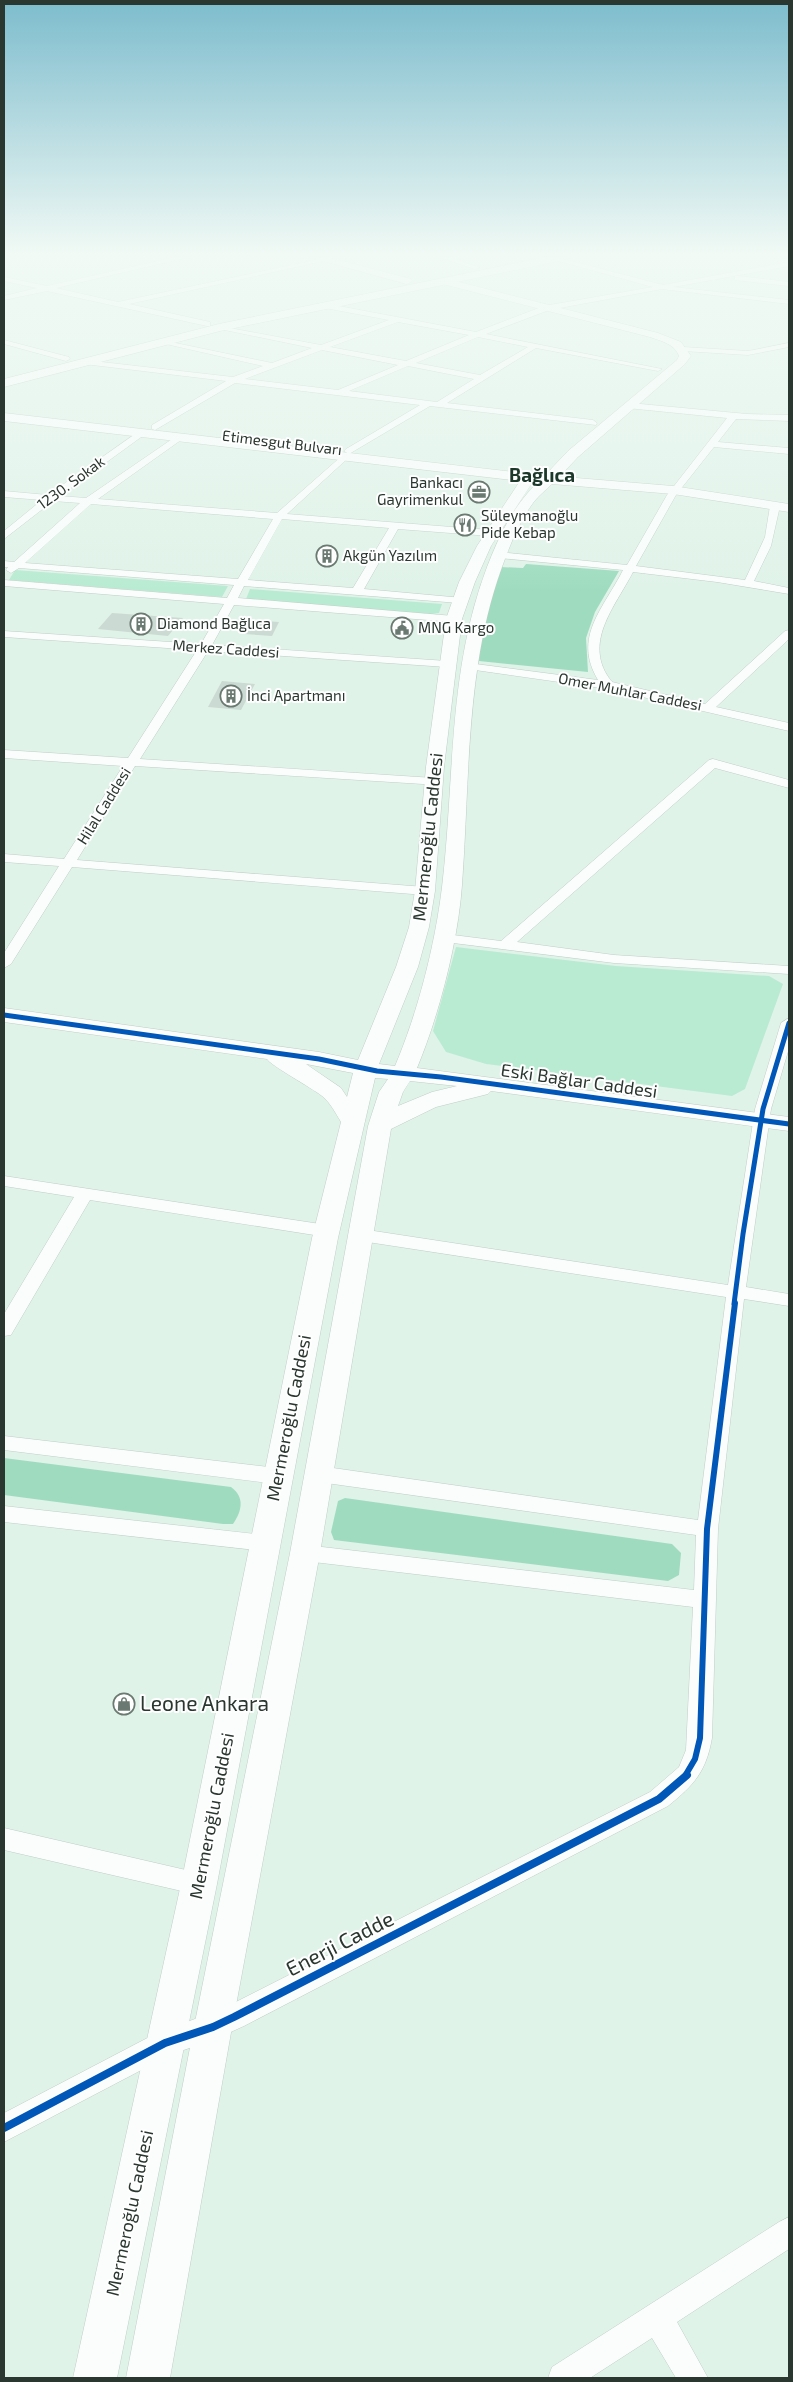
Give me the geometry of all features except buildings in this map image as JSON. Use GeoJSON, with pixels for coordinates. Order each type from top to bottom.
{"type":"FeatureCollection","features":[{"type":"Feature","properties":{"kind":"main road"},"geometry":{"type":"LineString","coordinates":[[4,375],[31,368]]}},
{"type":"Feature","properties":{"kind":"main road"},"geometry":{"type":"LineString","coordinates":[[4,383],[61,368]]}},
{"type":"Feature","properties":{"kind":"main road","name":"Mermeroğlu Caddesi"},"geometry":{"type":"LineString","coordinates":[[148,2378],[213,2028],[305,1553],[361,1235],[367,1124],[368,1061],[407,967],[419,927],[425,891],[434,782],[458,665],[507,534],[528,500],[554,477],[573,454],[674,368]]}},
{"type":"Feature","properties":{"kind":"main road"},"geometry":{"type":"LineString","coordinates":[[558,452],[658,369]]}},
{"type":"Feature","properties":{"kind":"main road","name":"Etimesgut Bulvarı"},"geometry":{"type":"LineString","coordinates":[[4,409],[347,454],[673,490],[784,508]]}},
{"type":"Feature","properties":{"kind":"main road","name":"Etimesgut Bulvarı"},"geometry":{"type":"LineString","coordinates":[[4,417],[178,438],[347,454]]}},
{"type":"Feature","properties":{"kind":"main road","name":"Mermeroğlu Caddesi"},"geometry":{"type":"LineString","coordinates":[[95,2378],[199,1884],[277,1476],[327,1231],[367,1124],[391,1092],[406,1066],[445,938],[452,886],[460,753],[458,665],[454,619],[459,600],[490,533],[527,475]]}},
{"type":"Feature","properties":{"kind":"main road","name":"Eski Bağlar Caddesi"},"geometry":{"type":"LineString","coordinates":[[4,1004],[262,1041],[368,1061],[762,1115],[789,1124]]}},
{"type":"Feature","properties":{"kind":"main road"},"geometry":{"type":"LineString","coordinates":[[4,1015],[262,1051],[368,1061]]}},
{"type":"Feature","properties":{"kind":"main road"},"geometry":{"type":"LineString","coordinates":[[262,1051],[302,1071],[333,1093],[367,1124],[439,1097],[510,1086]]}},
{"type":"Feature","properties":{"kind":"main road","name":"Eski Bağlar Caddesi"},"geometry":{"type":"LineString","coordinates":[[406,1066],[510,1086],[762,1115],[789,1113]]}},
{"type":"Feature","properties":{"kind":"street"},"geometry":{"type":"LineString","coordinates":[[135,368],[593,423]]}},
{"type":"Feature","properties":{"kind":"street"},"geometry":{"type":"LineString","coordinates":[[155,428],[234,380],[262,368]]}},
{"type":"Feature","properties":{"kind":"street"},"geometry":{"type":"LineString","coordinates":[[340,392],[396,368]]}},
{"type":"Feature","properties":{"kind":"street"},"geometry":{"type":"LineString","coordinates":[[429,368],[482,378]]}},
{"type":"Feature","properties":{"kind":"street"},"geometry":{"type":"LineString","coordinates":[[439,404],[498,368]]}},
{"type":"Feature","properties":{"kind":"street"},"geometry":{"type":"LineString","coordinates":[[654,368],[658,369]]}},
{"type":"Feature","properties":{"kind":"street","name":"Hilal Caddesi"},"geometry":{"type":"LineString","coordinates":[[4,964],[204,648],[279,516],[347,454],[429,403]]}},
{"type":"Feature","properties":{"kind":"street"},"geometry":{"type":"LineString","coordinates":[[630,406],[732,416],[789,418]]}},
{"type":"Feature","properties":{"kind":"street"},"geometry":{"type":"LineString","coordinates":[[608,685],[603,680],[597,663],[594,651],[594,636],[629,568],[673,490],[712,444],[732,416]]}},
{"type":"Feature","properties":{"kind":"street","name":"1230. Sokak"},"geometry":{"type":"LineString","coordinates":[[4,536],[50,498],[141,433]]}},
{"type":"Feature","properties":{"kind":"street"},"geometry":{"type":"LineString","coordinates":[[4,577],[88,501],[178,438]]}},
{"type":"Feature","properties":{"kind":"street"},"geometry":{"type":"LineString","coordinates":[[712,444],[789,451]]}},
{"type":"Feature","properties":{"kind":"street"},"geometry":{"type":"LineString","coordinates":[[4,494],[490,533]]}},
{"type":"Feature","properties":{"kind":"street"},"geometry":{"type":"LineString","coordinates":[[748,583],[762,559],[784,508]]}},
{"type":"Feature","properties":{"kind":"street"},"geometry":{"type":"LineString","coordinates":[[356,592],[395,526]]}},
{"type":"Feature","properties":{"kind":"street"},"geometry":{"type":"LineString","coordinates":[[500,555],[629,568],[748,583],[789,591]]}},
{"type":"Feature","properties":{"kind":"street"},"geometry":{"type":"LineString","coordinates":[[4,564],[459,600]]}},
{"type":"Feature","properties":{"kind":"street"},"geometry":{"type":"LineString","coordinates":[[4,583],[454,619]]}},
{"type":"Feature","properties":{"kind":"street"},"geometry":{"type":"LineString","coordinates":[[709,707],[789,633]]}},
{"type":"Feature","properties":{"kind":"street","name":"Merkez Caddesi"},"geometry":{"type":"LineString","coordinates":[[4,634],[458,665]]}},
{"type":"Feature","properties":{"kind":"street"},"geometry":{"type":"LineString","coordinates":[[770,650],[789,655]]}},
{"type":"Feature","properties":{"kind":"street","name":"Omer Muhlar Caddesi"},"geometry":{"type":"LineString","coordinates":[[458,665],[608,685],[789,726]]}},
{"type":"Feature","properties":{"kind":"street"},"geometry":{"type":"LineString","coordinates":[[4,754],[434,782]]}},
{"type":"Feature","properties":{"kind":"street"},"geometry":{"type":"LineString","coordinates":[[504,946],[713,763],[789,784]]}},
{"type":"Feature","properties":{"kind":"street"},"geometry":{"type":"LineString","coordinates":[[4,858],[425,891]]}},
{"type":"Feature","properties":{"kind":"street"},"geometry":{"type":"LineString","coordinates":[[445,938],[614,959],[789,970]]}},
{"type":"Feature","properties":{"kind":"street"},"geometry":{"type":"LineString","coordinates":[[305,1553],[705,1600],[707,1529],[743,1234],[762,1115],[783,1061],[789,1023]]}},
{"type":"Feature","properties":{"kind":"street"},"geometry":{"type":"LineString","coordinates":[[4,1182],[327,1231]]}},
{"type":"Feature","properties":{"kind":"street"},"geometry":{"type":"LineString","coordinates":[[4,1330],[85,1193]]}},
{"type":"Feature","properties":{"kind":"street"},"geometry":{"type":"LineString","coordinates":[[361,1235],[789,1300]]}},
{"type":"Feature","properties":{"kind":"street"},"geometry":{"type":"LineString","coordinates":[[4,1443],[277,1476]]}},
{"type":"Feature","properties":{"kind":"street"},"geometry":{"type":"LineString","coordinates":[[319,1474],[707,1529]]}},
{"type":"Feature","properties":{"kind":"street"},"geometry":{"type":"LineString","coordinates":[[4,1514],[264,1543]]}},
{"type":"Feature","properties":{"kind":"street","name":"Enerji Cadde"},"geometry":{"type":"LineString","coordinates":[[4,2128],[165,2043],[213,2028],[650,1803],[685,1778],[697,1760],[700,1738],[705,1600]]}},
{"type":"Feature","properties":{"kind":"street"},"geometry":{"type":"LineString","coordinates":[[4,1839],[199,1884]]}},
{"type":"Feature","properties":{"kind":"street"},"geometry":{"type":"LineString","coordinates":[[562,2378],[789,2232]]}},
{"type":"Feature","properties":{"kind":"street"},"geometry":{"type":"LineString","coordinates":[[656,2318],[693,2378]]}},
{"type":"Feature","properties":{"kind":"green space"},"geometry":{"type":"Polygon","coordinates":[[[526,564],[619,571],[595,612],[586,638],[588,672],[479,661],[480,641],[500,567],[523,568],[526,564]]]}},
{"type":"Feature","properties":{"kind":"green space"},"geometry":{"type":"Polygon","coordinates":[[[15,570],[228,586],[222,597],[9,580],[15,570]]]}},
{"type":"Feature","properties":{"kind":"green space"},"geometry":{"type":"Polygon","coordinates":[[[250,589],[442,604],[439,613],[431,614],[246,599],[250,589]]]}},
{"type":"Feature","properties":{"kind":"green space"},"geometry":{"type":"Polygon","coordinates":[[[456,947],[616,966],[769,976],[783,984],[745,1089],[732,1096],[486,1064],[446,1052],[433,1031],[456,947]]]}},
{"type":"Feature","properties":{"kind":"green space"},"geometry":{"type":"Polygon","coordinates":[[[4,1458],[231,1487],[238,1495],[241,1504],[240,1509],[233,1524],[223,1524],[4,1495],[4,1458]]]}},
{"type":"Feature","properties":{"kind":"green space"},"geometry":{"type":"Polygon","coordinates":[[[345,1498],[672,1544],[681,1553],[679,1575],[668,1581],[334,1540],[331,1532],[338,1501],[345,1498]]]}},
{"type":"Feature","properties":{"kind":"cycle path"},"geometry":{"type":"LineString","coordinates":[[4,1015],[319,1059],[377,1071],[441,1077],[789,1124]]}},
{"type":"Feature","properties":{"kind":"cycle path"},"geometry":{"type":"LineString","coordinates":[[4,2128],[165,2043],[213,2027],[234,2017],[659,1799],[676,1786],[692,1767],[700,1738],[707,1529],[743,1234],[763,1109],[789,1023]]}},
{"type":"Feature","properties":{"kind":"place","name":"Bankacı Gayrimenkul"},"geometry":{"type":"Point","coordinates":[479,492]}},
{"type":"Feature","properties":{"kind":"place","name":"Süleymanoğlu Pide Kebap"},"geometry":{"type":"Point","coordinates":[465,525]}},
{"type":"Feature","properties":{"kind":"place","name":"Akgün Yazılım"},"geometry":{"type":"Point","coordinates":[327,556]}},
{"type":"Feature","properties":{"kind":"place","name":"Diamond Bağlıca"},"geometry":{"type":"Point","coordinates":[141,624]}},
{"type":"Feature","properties":{"kind":"place","name":"MNG Kargo"},"geometry":{"type":"Point","coordinates":[402,628]}},
{"type":"Feature","properties":{"kind":"place","name":"İnci Apartmanı"},"geometry":{"type":"Point","coordinates":[231,696]}},
{"type":"Feature","properties":{"kind":"place","name":"Leone Ankara"},"geometry":{"type":"Point","coordinates":[124,1704]}},
{"type":"Feature","properties":{"kind":"district","name":"Bağlıca"},"geometry":{"type":"Point","coordinates":[542,475]}}]}
